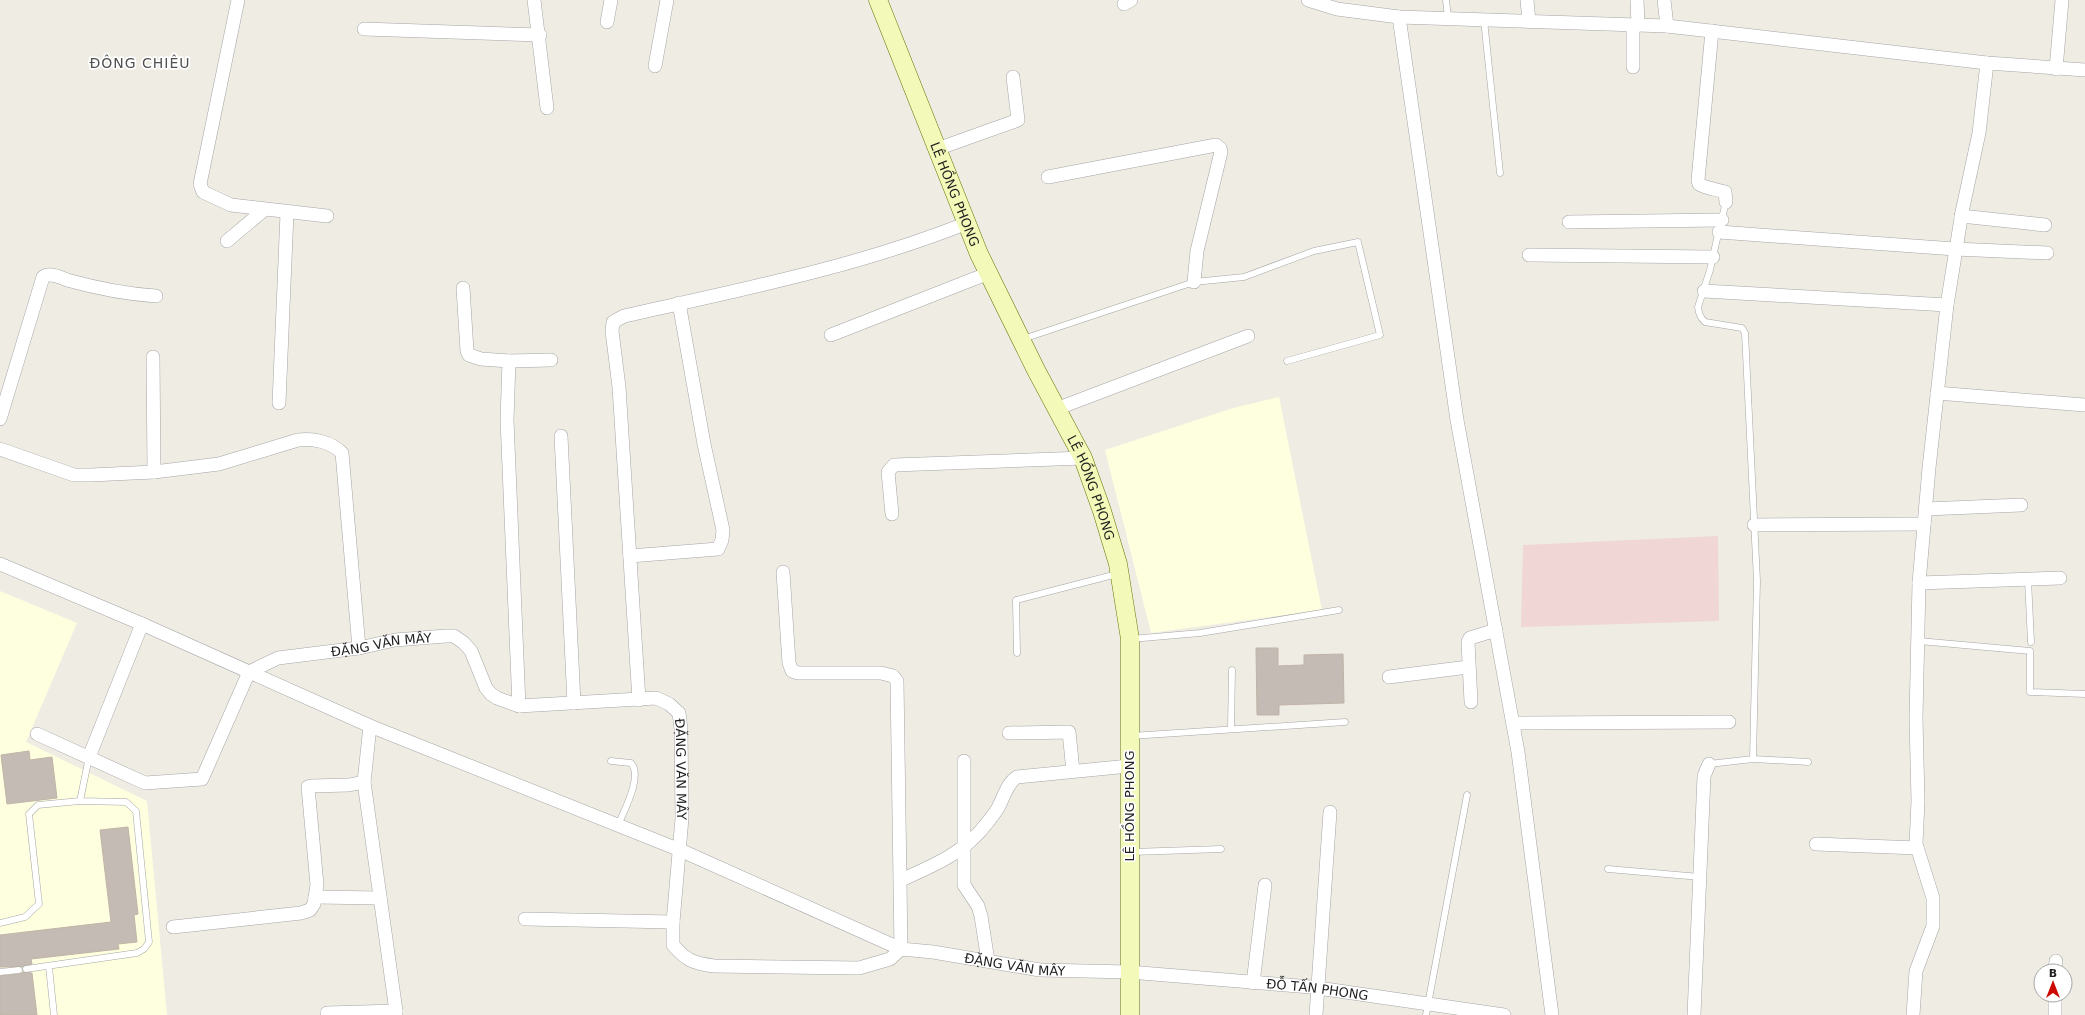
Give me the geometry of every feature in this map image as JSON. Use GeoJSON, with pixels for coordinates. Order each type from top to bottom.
{"type":"FeatureCollection","features":[{"type":"Feature","properties":{"kind":"main road","name":"LÊ HỒNG PHONG"},"geometry":{"type":"LineString","coordinates":[[878,0],[967,223],[989,273],[1056,409],[1083,458],[1110,535],[1121,574],[1130,639],[1130,1015]]}},
{"type":"Feature","properties":{"kind":"street"},"geometry":{"type":"LineString","coordinates":[[238,0],[200,184],[203,192],[222,202],[264,210],[327,216]]}},
{"type":"Feature","properties":{"kind":"street"},"geometry":{"type":"LineString","coordinates":[[534,0],[540,35],[547,108]]}},
{"type":"Feature","properties":{"kind":"street"},"geometry":{"type":"LineString","coordinates":[[607,22],[611,0]]}},
{"type":"Feature","properties":{"kind":"street"},"geometry":{"type":"LineString","coordinates":[[654,66],[667,0]]}},
{"type":"Feature","properties":{"kind":"street"},"geometry":{"type":"LineString","coordinates":[[1310,0],[1337,9],[1399,17],[1667,26],[1987,63],[2085,70]]}},
{"type":"Feature","properties":{"kind":"street"},"geometry":{"type":"LineString","coordinates":[[1527,0],[1529,21]]}},
{"type":"Feature","properties":{"kind":"street"},"geometry":{"type":"LineString","coordinates":[[1632,67],[1637,0]]}},
{"type":"Feature","properties":{"kind":"street"},"geometry":{"type":"LineString","coordinates":[[1664,0],[1667,26]]}},
{"type":"Feature","properties":{"kind":"street"},"geometry":{"type":"LineString","coordinates":[[2056,69],[2062,0]]}},
{"type":"Feature","properties":{"kind":"street"},"geometry":{"type":"LineString","coordinates":[[1399,17],[1457,420],[1513,723],[1552,1015]]}},
{"type":"Feature","properties":{"kind":"street"},"geometry":{"type":"LineString","coordinates":[[364,29],[540,35]]}},
{"type":"Feature","properties":{"kind":"street"},"geometry":{"type":"LineString","coordinates":[[1712,31],[1698,180],[1699,184],[1705,188],[1725,192],[1726,202]]}},
{"type":"Feature","properties":{"kind":"street"},"geometry":{"type":"LineString","coordinates":[[1913,1015],[1916,971],[1933,926],[1933,898],[1917,848],[1919,583],[1947,305],[1961,216],[1979,133],[1987,63]]}},
{"type":"Feature","properties":{"kind":"street"},"geometry":{"type":"LineString","coordinates":[[937,149],[1018,120],[1014,77]]}},
{"type":"Feature","properties":{"kind":"street"},"geometry":{"type":"LineString","coordinates":[[1048,177],[1216,145],[1220,148],[1219,158],[1197,251],[1194,282]]}},
{"type":"Feature","properties":{"kind":"street"},"geometry":{"type":"LineString","coordinates":[[227,242],[264,210]]}},
{"type":"Feature","properties":{"kind":"street"},"geometry":{"type":"LineString","coordinates":[[279,403],[287,213]]}},
{"type":"Feature","properties":{"kind":"street"},"geometry":{"type":"LineString","coordinates":[[1961,216],[2045,225]]}},
{"type":"Feature","properties":{"kind":"street"},"geometry":{"type":"LineString","coordinates":[[1569,222],[1720,226],[1955,249],[2047,253]]}},
{"type":"Feature","properties":{"kind":"street"},"geometry":{"type":"LineString","coordinates":[[639,700],[619,387],[612,330],[613,322],[624,316],[798,277],[934,236],[967,223]]}},
{"type":"Feature","properties":{"kind":"street"},"geometry":{"type":"LineString","coordinates":[[1529,255],[1713,257]]}},
{"type":"Feature","properties":{"kind":"street"},"geometry":{"type":"LineString","coordinates":[[831,335],[989,273]]}},
{"type":"Feature","properties":{"kind":"street"},"geometry":{"type":"LineString","coordinates":[[0,419],[44,277],[51,275],[91,287],[132,295],[156,296]]}},
{"type":"Feature","properties":{"kind":"street"},"geometry":{"type":"LineString","coordinates":[[463,288],[467,351],[469,355],[481,359],[509,361],[551,360]]}},
{"type":"Feature","properties":{"kind":"street"},"geometry":{"type":"LineString","coordinates":[[1704,291],[1947,305]]}},
{"type":"Feature","properties":{"kind":"street"},"geometry":{"type":"LineString","coordinates":[[630,556],[718,549],[722,540],[723,530],[704,444],[680,303]]}},
{"type":"Feature","properties":{"kind":"street"},"geometry":{"type":"LineString","coordinates":[[1056,409],[1248,336]]}},
{"type":"Feature","properties":{"kind":"street"},"geometry":{"type":"LineString","coordinates":[[154,357],[154,472]]}},
{"type":"Feature","properties":{"kind":"street"},"geometry":{"type":"LineString","coordinates":[[509,361],[507,420],[519,706]]}},
{"type":"Feature","properties":{"kind":"street"},"geometry":{"type":"LineString","coordinates":[[1937,393],[2084,405]]}},
{"type":"Feature","properties":{"kind":"street"},"geometry":{"type":"LineString","coordinates":[[561,436],[574,703]]}},
{"type":"Feature","properties":{"kind":"street"},"geometry":{"type":"LineString","coordinates":[[0,449],[74,475],[154,472],[219,464],[305,439],[334,445],[342,453],[359,648]]}},
{"type":"Feature","properties":{"kind":"street"},"geometry":{"type":"LineString","coordinates":[[892,514],[888,472],[894,465],[1083,458]]}},
{"type":"Feature","properties":{"kind":"street"},"geometry":{"type":"LineString","coordinates":[[1926,509],[2022,505]]}},
{"type":"Feature","properties":{"kind":"street"},"geometry":{"type":"LineString","coordinates":[[1754,525],[1924,524]]}},
{"type":"Feature","properties":{"kind":"street","name":"ĐẶNG VĂN MÂY"},"geometry":{"type":"LineString","coordinates":[[0,564],[142,624],[370,726],[680,850],[901,949],[933,952],[1040,970],[1129,972]]}},
{"type":"Feature","properties":{"kind":"street"},"geometry":{"type":"LineString","coordinates":[[783,572],[789,663],[792,671],[798,673],[881,673],[893,676],[897,681],[901,949]]}},
{"type":"Feature","properties":{"kind":"street"},"geometry":{"type":"LineString","coordinates":[[1919,583],[2060,578]]}},
{"type":"Feature","properties":{"kind":"street"},"geometry":{"type":"LineString","coordinates":[[88,757],[142,624]]}},
{"type":"Feature","properties":{"kind":"street"},"geometry":{"type":"LineString","coordinates":[[1471,702],[1468,668],[1468,642],[1470,638],[1496,630]]}},
{"type":"Feature","properties":{"kind":"street","name":"ĐẶNG VĂN MÂY"},"geometry":{"type":"LineString","coordinates":[[249,672],[278,658],[359,648],[395,640],[454,636],[464,642],[471,651],[486,688],[491,694],[497,698],[519,706],[656,698],[669,704],[679,713],[681,729],[682,818],[673,922],[673,945],[683,956],[693,962],[714,966],[859,968],[878,964],[890,959],[901,949]]}},
{"type":"Feature","properties":{"kind":"street"},"geometry":{"type":"LineString","coordinates":[[1389,677],[1468,668]]}},
{"type":"Feature","properties":{"kind":"street"},"geometry":{"type":"LineString","coordinates":[[37,734],[145,783],[202,779],[249,672]]}},
{"type":"Feature","properties":{"kind":"street"},"geometry":{"type":"LineString","coordinates":[[1513,723],[1728,722]]}},
{"type":"Feature","properties":{"kind":"street"},"geometry":{"type":"LineString","coordinates":[[327,1013],[396,1013],[364,782],[370,726]]}},
{"type":"Feature","properties":{"kind":"street"},"geometry":{"type":"LineString","coordinates":[[1009,733],[1069,732],[1073,771]]}},
{"type":"Feature","properties":{"kind":"street"},"geometry":{"type":"LineString","coordinates":[[964,761],[964,885],[978,906],[988,962]]}},
{"type":"Feature","properties":{"kind":"street"},"geometry":{"type":"LineString","coordinates":[[1694,1015],[1704,776],[1709,764]]}},
{"type":"Feature","properties":{"kind":"street"},"geometry":{"type":"LineString","coordinates":[[901,880],[930,867],[965,846],[986,825],[998,808],[1010,781],[1017,777],[1129,766]]}},
{"type":"Feature","properties":{"kind":"street"},"geometry":{"type":"LineString","coordinates":[[173,927],[301,913],[310,910],[315,897],[317,885],[308,787],[349,786],[364,782]]}},
{"type":"Feature","properties":{"kind":"street"},"geometry":{"type":"LineString","coordinates":[[1316,1015],[1319,989],[1330,812]]}},
{"type":"Feature","properties":{"kind":"street"},"geometry":{"type":"LineString","coordinates":[[1816,844],[1917,848]]}},
{"type":"Feature","properties":{"kind":"street"},"geometry":{"type":"LineString","coordinates":[[1253,983],[1265,885]]}},
{"type":"Feature","properties":{"kind":"street"},"geometry":{"type":"LineString","coordinates":[[315,897],[380,898]]}},
{"type":"Feature","properties":{"kind":"street"},"geometry":{"type":"LineString","coordinates":[[525,919],[673,922]]}},
{"type":"Feature","properties":{"kind":"street","name":"ĐỖ TẤN PHONG"},"geometry":{"type":"LineString","coordinates":[[1129,972],[1319,989],[1427,1010],[1504,1015]]}},
{"type":"Feature","properties":{"kind":"street"},"geometry":{"type":"LineString","coordinates":[[2055,1003],[2055,1015]]}},
{"type":"Feature","properties":{"kind":"lane"},"geometry":{"type":"LineString","coordinates":[[1446,0],[1448,18]]}},
{"type":"Feature","properties":{"kind":"lane"},"geometry":{"type":"LineString","coordinates":[[1484,20],[1500,173]]}},
{"type":"Feature","properties":{"kind":"lane"},"geometry":{"type":"LineString","coordinates":[[1726,202],[1704,291],[1698,307],[1700,318],[1705,322],[1744,329],[1757,581],[1753,759]]}},
{"type":"Feature","properties":{"kind":"lane"},"geometry":{"type":"LineString","coordinates":[[1021,340],[1194,282],[1244,277],[1314,251],[1358,242],[1380,335],[1287,361]]}},
{"type":"Feature","properties":{"kind":"lane"},"geometry":{"type":"LineString","coordinates":[[1017,653],[1016,600],[1121,574]]}},
{"type":"Feature","properties":{"kind":"lane"},"geometry":{"type":"LineString","coordinates":[[2028,580],[2031,642]]}},
{"type":"Feature","properties":{"kind":"lane"},"geometry":{"type":"LineString","coordinates":[[1130,639],[1200,633],[1339,610]]}},
{"type":"Feature","properties":{"kind":"lane"},"geometry":{"type":"LineString","coordinates":[[1919,641],[2030,651],[2030,692],[2085,694]]}},
{"type":"Feature","properties":{"kind":"lane"},"geometry":{"type":"LineString","coordinates":[[1231,728],[1232,670]]}},
{"type":"Feature","properties":{"kind":"lane"},"geometry":{"type":"LineString","coordinates":[[1129,736],[1231,728],[1345,722]]}},
{"type":"Feature","properties":{"kind":"lane"},"geometry":{"type":"LineString","coordinates":[[80,801],[88,757]]}},
{"type":"Feature","properties":{"kind":"lane"},"geometry":{"type":"LineString","coordinates":[[1709,764],[1753,759],[1808,762]]}},
{"type":"Feature","properties":{"kind":"lane"},"geometry":{"type":"LineString","coordinates":[[611,761],[631,763],[636,772],[633,788],[618,825]]}},
{"type":"Feature","properties":{"kind":"lane"},"geometry":{"type":"LineString","coordinates":[[1427,1010],[1467,795]]}},
{"type":"Feature","properties":{"kind":"lane"},"geometry":{"type":"LineString","coordinates":[[0,923],[25,918],[39,904],[29,814],[38,805],[80,801],[126,802],[136,811],[141,845],[150,942],[144,949],[137,953],[49,967],[26,969]]}},
{"type":"Feature","properties":{"kind":"lane"},"geometry":{"type":"LineString","coordinates":[[1129,852],[1221,849]]}},
{"type":"Feature","properties":{"kind":"lane"},"geometry":{"type":"LineString","coordinates":[[1608,869],[1700,878]]}},
{"type":"Feature","properties":{"kind":"lane"},"geometry":{"type":"LineString","coordinates":[[49,967],[54,1015]]}},
{"type":"Feature","properties":{"kind":"lane"},"geometry":{"type":"LineString","coordinates":[[0,972],[18,970]]}},
{"type":"Feature","properties":{"kind":"shaded area"},"geometry":{"type":"Polygon","coordinates":[[[1279,397],[1322,610],[1151,633],[1105,450],[1233,408],[1279,397]]]}},
{"type":"Feature","properties":{"kind":"shaded area"},"geometry":{"type":"Polygon","coordinates":[[[1718,536],[1719,621],[1521,627],[1523,545],[1718,536]]]}},
{"type":"Feature","properties":{"kind":"shaded area"},"geometry":{"type":"Polygon","coordinates":[[[0,591],[77,623],[26,742],[147,801],[167,1015],[0,1015],[0,591]]]}},
{"type":"Feature","properties":{"kind":"building"},"geometry":{"type":"Polygon","coordinates":[[[1256,648],[1278,648],[1278,666],[1304,665],[1304,655],[1343,654],[1344,703],[1279,705],[1279,715],[1257,715],[1256,648]]]}},
{"type":"Feature","properties":{"kind":"building"},"geometry":{"type":"Polygon","coordinates":[[[29,751],[30,760],[52,757],[57,798],[7,804],[1,755],[29,751]]]}},
{"type":"Feature","properties":{"kind":"building"},"geometry":{"type":"Polygon","coordinates":[[[128,827],[138,914],[134,915],[137,942],[118,944],[119,949],[31,959],[32,964],[22,967],[0,967],[0,935],[111,922],[100,830],[128,827]]]}},
{"type":"Feature","properties":{"kind":"building"},"geometry":{"type":"Polygon","coordinates":[[[23,972],[32,973],[37,1015],[0,1015],[0,976],[19,974],[23,972]]]}},
{"type":"Feature","properties":{"kind":"district","name":"ĐÔNG CHIÊU"},"geometry":{"type":"Point","coordinates":[140,63]}}]}
